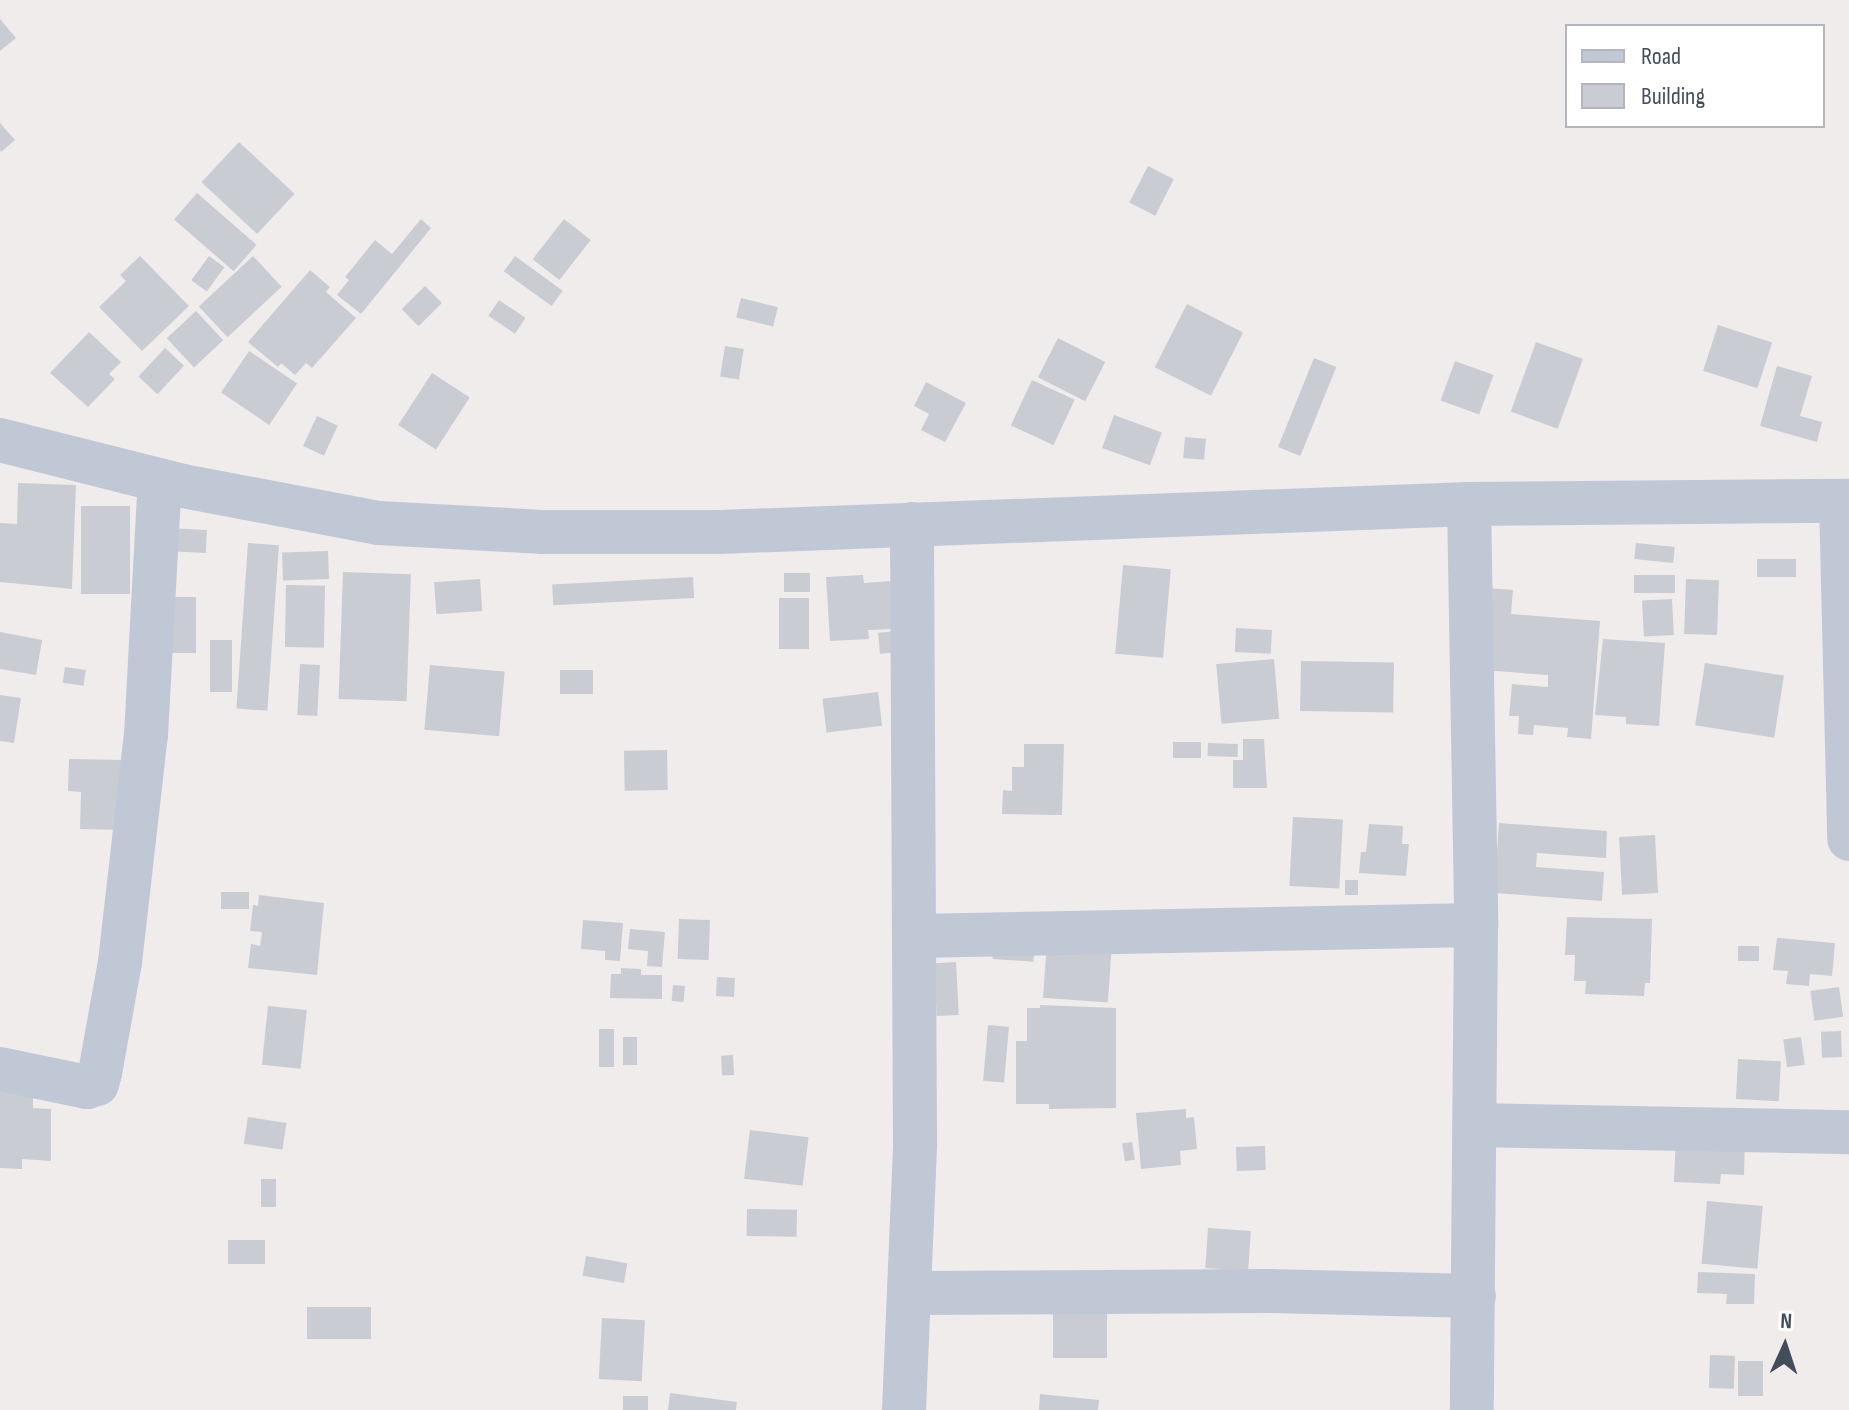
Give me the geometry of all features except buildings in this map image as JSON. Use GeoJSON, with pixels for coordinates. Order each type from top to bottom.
{"type":"FeatureCollection","features":[{"type":"Feature","properties":{"kind":"street"},"geometry":{"type":"LineString","coordinates":[[0,440],[160,480],[378,523],[543,532],[719,532],[1469,504],[1845,501],[1849,839]]}},
{"type":"Feature","properties":{"kind":"street"},"geometry":{"type":"LineString","coordinates":[[0,1069],[87,1087],[97,1084],[100,1073],[120,962],[146,735],[160,480]]}},
{"type":"Feature","properties":{"kind":"street"},"geometry":{"type":"LineString","coordinates":[[1469,504],[1476,925],[1472,1410]]}},
{"type":"Feature","properties":{"kind":"street"},"geometry":{"type":"LineString","coordinates":[[904,1410],[915,1144],[912,524]]}},
{"type":"Feature","properties":{"kind":"street"},"geometry":{"type":"LineString","coordinates":[[914,936],[1476,925]]}},
{"type":"Feature","properties":{"kind":"street"},"geometry":{"type":"LineString","coordinates":[[1475,1125],[1849,1132]]}},
{"type":"Feature","properties":{"kind":"street"},"geometry":{"type":"LineString","coordinates":[[909,1293],[1269,1291],[1474,1296]]}}]}
